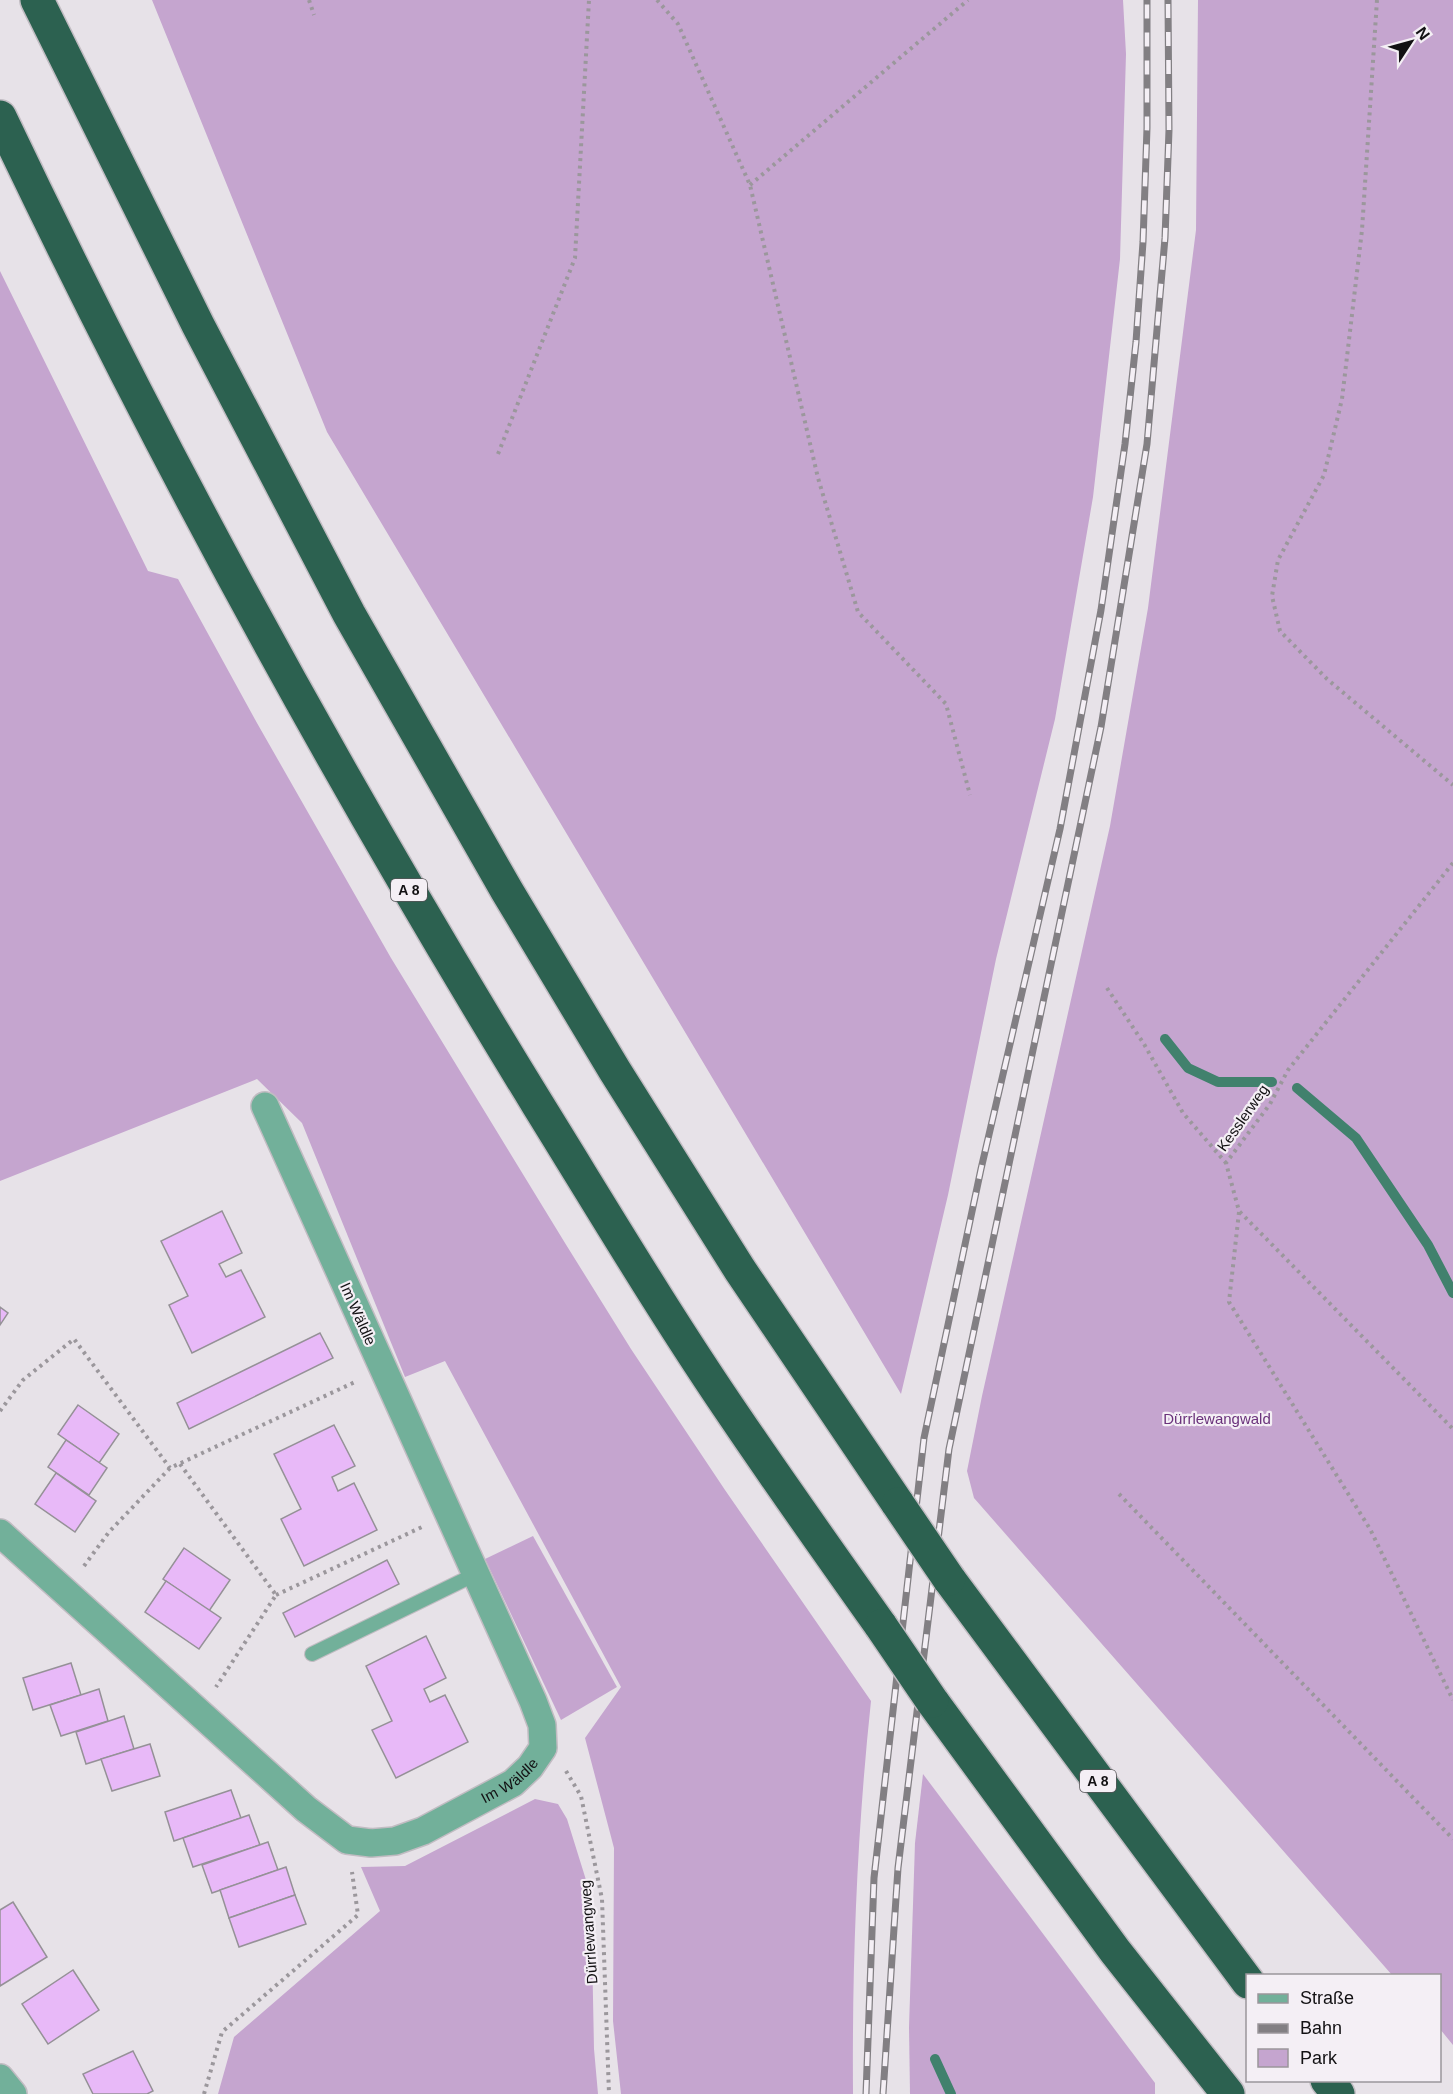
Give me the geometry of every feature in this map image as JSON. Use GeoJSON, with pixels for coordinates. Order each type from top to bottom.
{"type":"FeatureCollection","features":[{"type":"Feature","properties":{"kind":"highway","name":"A 8"},"geometry":{"type":"LineString","coordinates":[[37,0],[198,325],[349,614],[495,870],[615,1071],[740,1270],[949,1579],[1246,1980]]}},
{"type":"Feature","properties":{"kind":"highway","name":"A 8"},"geometry":{"type":"LineString","coordinates":[[0,117],[117,353],[271,647],[440,944],[644,1276],[733,1415],[932,1701],[1115,1951],[1228,2094]]}},
{"type":"Feature","properties":{"kind":"highway"},"geometry":{"type":"LineString","coordinates":[[1329,2082],[1338,2094]]}},
{"type":"Feature","properties":{"kind":"street","name":"Im Wäldle"},"geometry":{"type":"LineString","coordinates":[[0,1533],[306,1809],[347,1839],[371,1843],[395,1841],[423,1831],[513,1783],[530,1767],[543,1748],[542,1725],[533,1701],[266,1106]]}},
{"type":"Feature","properties":{"kind":"street"},"geometry":{"type":"LineString","coordinates":[[0,2078],[13,2094]]}},
{"type":"Feature","properties":{"kind":"lane"},"geometry":{"type":"LineString","coordinates":[[312,1653],[476,1574]]}},
{"type":"Feature","properties":{"kind":"path"},"geometry":{"type":"LineString","coordinates":[[309,0],[314,15]]}},
{"type":"Feature","properties":{"kind":"path"},"geometry":{"type":"LineString","coordinates":[[498,454],[575,258],[589,0]]}},
{"type":"Feature","properties":{"kind":"path"},"geometry":{"type":"LineString","coordinates":[[657,0],[678,24],[750,185],[818,477],[858,612],[946,704],[970,795]]}},
{"type":"Feature","properties":{"kind":"path"},"geometry":{"type":"LineString","coordinates":[[750,185],[968,0]]}},
{"type":"Feature","properties":{"kind":"path"},"geometry":{"type":"LineString","coordinates":[[1377,0],[1362,230],[1342,399],[1324,475],[1278,560],[1272,596],[1280,631],[1327,679],[1453,784]]}},
{"type":"Feature","properties":{"kind":"path","name":"Kesslerweg"},"geometry":{"type":"LineString","coordinates":[[1453,863],[1288,1071],[1270,1104],[1226,1163],[1239,1211],[1453,1429]]}},
{"type":"Feature","properties":{"kind":"path"},"geometry":{"type":"LineString","coordinates":[[1107,988],[1144,1044],[1183,1113],[1226,1163]]}},
{"type":"Feature","properties":{"kind":"path"},"geometry":{"type":"LineString","coordinates":[[1239,1211],[1229,1302],[1370,1529],[1453,1700]]}},
{"type":"Feature","properties":{"kind":"path"},"geometry":{"type":"LineString","coordinates":[[0,1411],[23,1380],[74,1339],[170,1468]]}},
{"type":"Feature","properties":{"kind":"path"},"geometry":{"type":"LineString","coordinates":[[65,1592],[109,1532],[170,1468],[383,1369]]}},
{"type":"Feature","properties":{"kind":"path"},"geometry":{"type":"LineString","coordinates":[[180,1464],[276,1595]]}},
{"type":"Feature","properties":{"kind":"path"},"geometry":{"type":"LineString","coordinates":[[1119,1494],[1453,1839]]}},
{"type":"Feature","properties":{"kind":"path"},"geometry":{"type":"LineString","coordinates":[[200,1713],[276,1595],[449,1515]]}},
{"type":"Feature","properties":{"kind":"path","name":"Dürrlewangweg"},"geometry":{"type":"LineString","coordinates":[[543,1748],[561,1763],[581,1796],[602,1899],[609,2094]]}},
{"type":"Feature","properties":{"kind":"path"},"geometry":{"type":"LineString","coordinates":[[204,2094],[222,2032],[358,1915],[347,1839]]}},
{"type":"Feature","properties":{"kind":"green space"},"geometry":{"type":"Polygon","coordinates":[[[152,0],[1123,0],[1126,54],[1120,259],[1093,497],[1055,719],[996,959],[948,1195],[901,1394],[327,432],[152,0]]]}},
{"type":"Feature","properties":{"kind":"green space","name":"Dürrlewangwald"},"geometry":{"type":"Polygon","coordinates":[[[1198,0],[1453,0],[1453,2045],[1441,2030],[1441,1974],[1391,1974],[974,1498],[967,1471],[1110,826],[1148,608],[1196,230],[1198,0]]]}},
{"type":"Feature","properties":{"kind":"green space"},"geometry":{"type":"Polygon","coordinates":[[[0,271],[148,571],[178,579],[391,958],[565,1243],[631,1349],[725,1490],[871,1701],[856,1898],[853,2094],[621,2094],[613,2021],[614,1848],[585,1738],[621,1687],[445,1361],[405,1377],[302,1123],[257,1079],[0,1181],[0,271]]]}},
{"type":"Feature","properties":{"kind":"green space"},"geometry":{"type":"Polygon","coordinates":[[[533,1536],[617,1687],[561,1720],[485,1559],[533,1536]]]}},
{"type":"Feature","properties":{"kind":"green space"},"geometry":{"type":"Polygon","coordinates":[[[923,1774],[1155,2083],[1155,2094],[910,2094],[909,2027],[915,1843],[923,1774]]]}},
{"type":"Feature","properties":{"kind":"green space"},"geometry":{"type":"Polygon","coordinates":[[[535,1799],[558,1804],[567,1819],[591,1896],[594,2049],[598,2094],[218,2094],[234,2037],[380,1911],[361,1867],[405,1866],[535,1799]]]}},
{"type":"Feature","properties":{"kind":"building"},"geometry":{"type":"Polygon","coordinates":[[[222,1211],[242,1253],[219,1264],[226,1277],[241,1270],[265,1317],[192,1353],[169,1305],[188,1296],[161,1241],[222,1211]]]}},
{"type":"Feature","properties":{"kind":"building"},"geometry":{"type":"Polygon","coordinates":[[[0,1307],[8,1313],[0,1325],[0,1307]]]}},
{"type":"Feature","properties":{"kind":"building"},"geometry":{"type":"Polygon","coordinates":[[[320,1333],[333,1358],[189,1429],[177,1403],[320,1333]]]}},
{"type":"Feature","properties":{"kind":"building"},"geometry":{"type":"Polygon","coordinates":[[[78,1405],[119,1434],[99,1463],[58,1434],[78,1405]]]}},
{"type":"Feature","properties":{"kind":"building"},"geometry":{"type":"Polygon","coordinates":[[[334,1425],[355,1466],[332,1477],[338,1491],[354,1483],[377,1530],[304,1566],[281,1519],[301,1509],[274,1454],[334,1425]]]}},
{"type":"Feature","properties":{"kind":"building"},"geometry":{"type":"Polygon","coordinates":[[[66,1440],[107,1468],[89,1495],[48,1467],[66,1440]]]}},
{"type":"Feature","properties":{"kind":"building"},"geometry":{"type":"Polygon","coordinates":[[[56,1473],[96,1501],[75,1532],[35,1504],[56,1473]]]}},
{"type":"Feature","properties":{"kind":"building"},"geometry":{"type":"Polygon","coordinates":[[[184,1548],[230,1580],[209,1611],[163,1579],[184,1548]]]}},
{"type":"Feature","properties":{"kind":"building"},"geometry":{"type":"Polygon","coordinates":[[[387,1560],[399,1584],[295,1637],[283,1613],[387,1560]]]}},
{"type":"Feature","properties":{"kind":"building"},"geometry":{"type":"Polygon","coordinates":[[[166,1581],[221,1618],[199,1649],[145,1612],[166,1581]]]}},
{"type":"Feature","properties":{"kind":"building"},"geometry":{"type":"Polygon","coordinates":[[[426,1636],[446,1678],[424,1689],[430,1702],[445,1695],[468,1742],[396,1778],[372,1730],[392,1721],[366,1666],[426,1636]]]}},
{"type":"Feature","properties":{"kind":"building"},"geometry":{"type":"Polygon","coordinates":[[[71,1663],[81,1695],[33,1710],[23,1678],[71,1663]]]}},
{"type":"Feature","properties":{"kind":"building"},"geometry":{"type":"Polygon","coordinates":[[[99,1689],[108,1721],[61,1736],[50,1705],[99,1689]]]}},
{"type":"Feature","properties":{"kind":"building"},"geometry":{"type":"Polygon","coordinates":[[[124,1716],[134,1749],[86,1764],[76,1732],[124,1716]]]}},
{"type":"Feature","properties":{"kind":"building"},"geometry":{"type":"Polygon","coordinates":[[[150,1744],[160,1776],[112,1791],[101,1759],[150,1744]]]}},
{"type":"Feature","properties":{"kind":"building"},"geometry":{"type":"Polygon","coordinates":[[[231,1790],[241,1818],[174,1841],[165,1812],[231,1790]]]}},
{"type":"Feature","properties":{"kind":"building"},"geometry":{"type":"Polygon","coordinates":[[[249,1815],[260,1845],[193,1867],[183,1838],[249,1815]]]}},
{"type":"Feature","properties":{"kind":"building"},"geometry":{"type":"Polygon","coordinates":[[[268,1842],[278,1870],[212,1893],[202,1865],[268,1842]]]}},
{"type":"Feature","properties":{"kind":"building"},"geometry":{"type":"Polygon","coordinates":[[[286,1867],[295,1895],[229,1918],[220,1890],[286,1867]]]}},
{"type":"Feature","properties":{"kind":"building"},"geometry":{"type":"Polygon","coordinates":[[[295,1895],[306,1924],[239,1947],[229,1918],[295,1895]]]}},
{"type":"Feature","properties":{"kind":"building"},"geometry":{"type":"Polygon","coordinates":[[[13,1902],[47,1957],[0,1986],[0,1910],[13,1902]]]}},
{"type":"Feature","properties":{"kind":"building"},"geometry":{"type":"Polygon","coordinates":[[[73,1970],[99,2010],[48,2044],[22,2004],[73,1970]]]}},
{"type":"Feature","properties":{"kind":"building"},"geometry":{"type":"Polygon","coordinates":[[[133,2051],[153,2091],[147,2094],[93,2094],[83,2074],[133,2051]]]}},
{"type":"Feature","properties":{"kind":"waterway"},"geometry":{"type":"LineString","coordinates":[[1165,1039],[1188,1068],[1218,1082],[1272,1082]]}},
{"type":"Feature","properties":{"kind":"waterway"},"geometry":{"type":"LineString","coordinates":[[1297,1088],[1356,1138],[1428,1245],[1453,1293]]}},
{"type":"Feature","properties":{"kind":"waterway"},"geometry":{"type":"LineString","coordinates":[[935,2059],[951,2094]]}},
{"type":"Feature","properties":{"kind":"railway"},"geometry":{"type":"LineString","coordinates":[[866,2094],[874,1878],[924,1438],[981,1169],[1060,829],[1101,610],[1125,444],[1136,342],[1143,242],[1147,128],[1147,0]]}},
{"type":"Feature","properties":{"kind":"railway"},"geometry":{"type":"LineString","coordinates":[[883,2094],[898,1868],[949,1449],[1101,727],[1147,444],[1165,238],[1169,130],[1168,0]]}}]}
